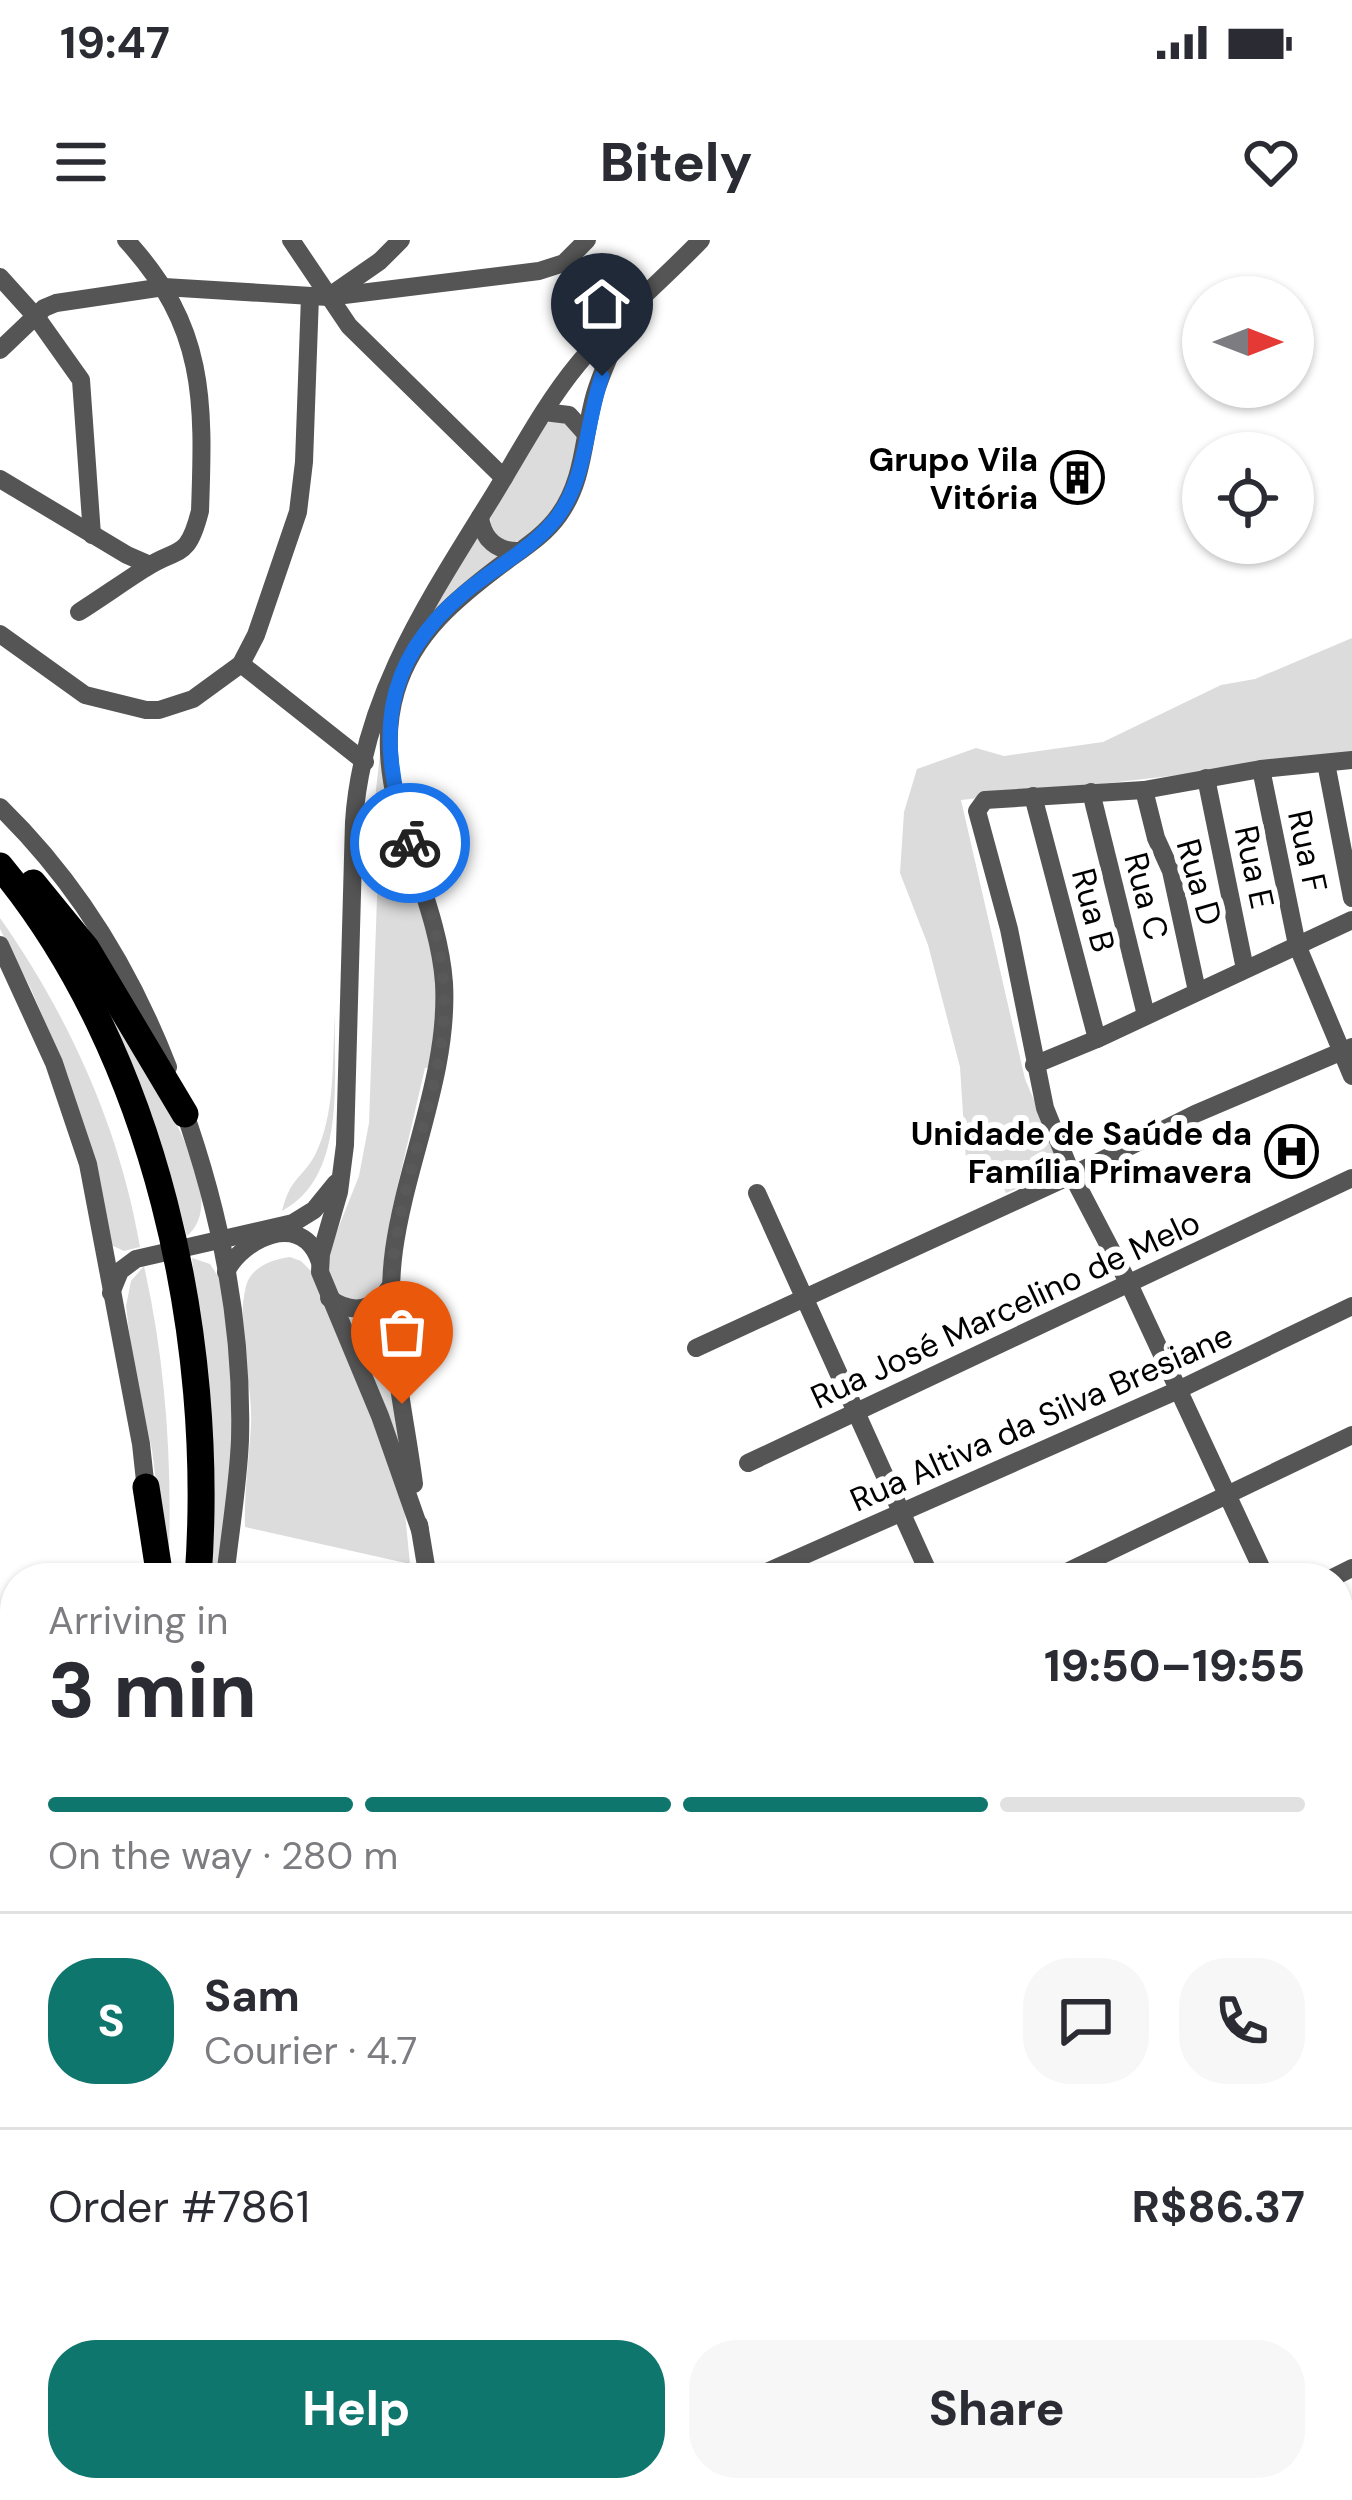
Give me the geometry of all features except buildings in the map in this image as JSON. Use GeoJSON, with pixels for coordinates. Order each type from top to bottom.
{"type":"FeatureCollection","features":[{"type":"Feature","properties":{"kind":"highway"},"geometry":{"type":"LineString","coordinates":[[0,848],[86,948],[185,1114]]}},
{"type":"Feature","properties":{"kind":"highway"},"geometry":{"type":"LineString","coordinates":[[0,866],[50,935],[97,1022],[139,1122],[198,1424],[198,1563]]}},
{"type":"Feature","properties":{"kind":"highway"},"geometry":{"type":"LineString","coordinates":[[0,896],[50,970],[96,1064],[163,1249],[180,1425],[180,1563]]}},
{"type":"Feature","properties":{"kind":"highway"},"geometry":{"type":"LineString","coordinates":[[146,1487],[158,1563]]}},
{"type":"Feature","properties":{"kind":"street"},"geometry":{"type":"LineString","coordinates":[[79,612],[150,565],[179,553],[195,530],[200,511],[197,365],[164,286],[126,240]]}},
{"type":"Feature","properties":{"kind":"street"},"geometry":{"type":"LineString","coordinates":[[0,634],[72,688],[100,701],[146,710],[193,699],[241,664],[256,635],[298,512],[304,462],[319,296],[307,259],[291,240]]}},
{"type":"Feature","properties":{"kind":"street"},"geometry":{"type":"LineString","coordinates":[[319,296],[358,276],[401,240]]}},
{"type":"Feature","properties":{"kind":"street"},"geometry":{"type":"LineString","coordinates":[[0,350],[44,308],[56,303],[164,286],[319,296],[539,271],[563,263],[587,240]]}},
{"type":"Feature","properties":{"kind":"street"},"geometry":{"type":"LineString","coordinates":[[320,1262],[343,1169],[354,822],[386,681],[401,647],[581,359],[701,240]]}},
{"type":"Feature","properties":{"kind":"street"},"geometry":{"type":"LineString","coordinates":[[0,277],[38,318],[81,380],[92,536]]}},
{"type":"Feature","properties":{"kind":"street"},"geometry":{"type":"LineString","coordinates":[[319,296],[504,478]]}},
{"type":"Feature","properties":{"kind":"street"},"geometry":{"type":"LineString","coordinates":[[425,1563],[392,1341],[391,1286],[399,1219],[440,1049],[444,995],[431,918],[393,791],[388,751],[391,711],[402,674],[426,632],[466,591],[550,526],[566,504],[578,477],[602,376],[631,311]]}},
{"type":"Feature","properties":{"kind":"street"},"geometry":{"type":"LineString","coordinates":[[544,412],[569,415],[586,434]]}},
{"type":"Feature","properties":{"kind":"street"},"geometry":{"type":"LineString","coordinates":[[0,479],[92,536],[150,565]]}},
{"type":"Feature","properties":{"kind":"street"},"geometry":{"type":"LineString","coordinates":[[480,517],[483,532],[493,544],[520,551]]}},
{"type":"Feature","properties":{"kind":"street"},"geometry":{"type":"LineString","coordinates":[[241,664],[364,762]]}},
{"type":"Feature","properties":{"kind":"street"},"geometry":{"type":"LineString","coordinates":[[1259,1563],[1130,1286],[1072,1175],[1045,1108],[1009,929],[977,811],[985,800],[1144,790],[1261,769],[1352,760]]}},
{"type":"Feature","properties":{"kind":"street"},"geometry":{"type":"LineString","coordinates":[[1326,763],[1352,898]]}},
{"type":"Feature","properties":{"kind":"street","name":"Rua F"},"geometry":{"type":"LineString","coordinates":[[1261,769],[1297,945],[1346,1049],[1352,1076]]}},
{"type":"Feature","properties":{"kind":"street","name":"Rua E"},"geometry":{"type":"LineString","coordinates":[[1206,778],[1245,969]]}},
{"type":"Feature","properties":{"kind":"street","name":"Rua D"},"geometry":{"type":"LineString","coordinates":[[1144,790],[1156,838],[1171,871],[1197,991]]}},
{"type":"Feature","properties":{"kind":"street","name":"Rua C"},"geometry":{"type":"LineString","coordinates":[[1091,792],[1146,1015]]}},
{"type":"Feature","properties":{"kind":"street","name":"Rua B"},"geometry":{"type":"LineString","coordinates":[[1033,796],[1097,1039]]}},
{"type":"Feature","properties":{"kind":"street"},"geometry":{"type":"LineString","coordinates":[[0,807],[53,864],[100,929],[141,1004],[185,1114],[211,1199],[227,1274],[237,1364],[240,1439],[226,1563]]}},
{"type":"Feature","properties":{"kind":"street"},"geometry":{"type":"LineString","coordinates":[[1034,1064],[1352,920]]}},
{"type":"Feature","properties":{"kind":"street"},"geometry":{"type":"LineString","coordinates":[[0,944],[60,1079],[88,1164],[146,1487],[148,1563]]}},
{"type":"Feature","properties":{"kind":"street"},"geometry":{"type":"LineString","coordinates":[[696,1348],[1195,1114],[1346,1049]]}},
{"type":"Feature","properties":{"kind":"street"},"geometry":{"type":"LineString","coordinates":[[98,1214],[111,1254],[221,1242],[262,1234],[314,1210],[343,1169]]}},
{"type":"Feature","properties":{"kind":"street","name":"Rua José Marcelino de Melo"},"geometry":{"type":"LineString","coordinates":[[748,1462],[1352,1178]]}},
{"type":"Feature","properties":{"kind":"street"},"geometry":{"type":"LineString","coordinates":[[757,1193],[924,1563]]}},
{"type":"Feature","properties":{"kind":"street"},"geometry":{"type":"LineString","coordinates":[[211,1199],[232,1221],[262,1234],[295,1234],[313,1247],[328,1298],[380,1417],[420,1531]]}},
{"type":"Feature","properties":{"kind":"street"},"geometry":{"type":"LineString","coordinates":[[111,1293],[120,1271],[204,1228],[211,1199]]}},
{"type":"Feature","properties":{"kind":"street"},"geometry":{"type":"LineString","coordinates":[[227,1274],[235,1257],[262,1234]]}},
{"type":"Feature","properties":{"kind":"street"},"geometry":{"type":"LineString","coordinates":[[163,1249],[207,1252],[227,1274]]}},
{"type":"Feature","properties":{"kind":"street"},"geometry":{"type":"LineString","coordinates":[[328,1298],[346,1308],[360,1309],[375,1304],[391,1286]]}},
{"type":"Feature","properties":{"kind":"street","name":"Rua Altiva da Silva Bresiane"},"geometry":{"type":"LineString","coordinates":[[786,1563],[1176,1391],[1352,1306]]}},
{"type":"Feature","properties":{"kind":"street"},"geometry":{"type":"LineString","coordinates":[[1085,1563],[1352,1436]]}},
{"type":"Feature","properties":{"kind":"shaded area"},"geometry":{"type":"Polygon","coordinates":[[[562,420],[577,437],[566,487],[536,532],[505,543],[491,530],[490,514],[545,423],[562,420]]]}},
{"type":"Feature","properties":{"kind":"shaded area"},"geometry":{"type":"Polygon","coordinates":[[[475,537],[501,560],[427,619],[475,537]]]}},
{"type":"Feature","properties":{"kind":"shaded area"},"geometry":{"type":"Polygon","coordinates":[[[1352,638],[1352,755],[961,800],[1025,1079],[1064,1170],[1006,1193],[996,1170],[967,1176],[960,1067],[928,945],[900,873],[904,812],[917,769],[976,748],[1004,756],[1103,742],[1221,685],[1255,679],[1352,638]]]}},
{"type":"Feature","properties":{"kind":"shaded area"},"geometry":{"type":"Polygon","coordinates":[[[383,727],[438,985],[430,1067],[425,1068],[390,1219],[384,1282],[369,1300],[345,1301],[328,1283],[329,1251],[359,1176],[369,1123],[379,842],[371,835],[383,727]]]}},
{"type":"Feature","properties":{"kind":"shaded area"},"geometry":{"type":"Polygon","coordinates":[[[0,918],[48,994],[88,1075],[119,1160],[140,1247],[124,1251],[111,1245],[68,1076],[0,929],[0,918]]]}},
{"type":"Feature","properties":{"kind":"shaded area"},"geometry":{"type":"Polygon","coordinates":[[[77,946],[172,1113],[192,1159],[201,1209],[187,1236],[152,1116],[77,946]]]}},
{"type":"Feature","properties":{"kind":"shaded area"},"geometry":{"type":"Polygon","coordinates":[[[335,1013],[335,1094],[327,1150],[303,1195],[282,1211],[293,1184],[315,1155],[327,1122],[335,1013]]]}},
{"type":"Feature","properties":{"kind":"shaded area"},"geometry":{"type":"Polygon","coordinates":[[[290,1257],[314,1274],[403,1493],[410,1563],[245,1527],[251,1408],[243,1303],[253,1274],[270,1262],[290,1257]]]}},
{"type":"Feature","properties":{"kind":"shaded area"},"geometry":{"type":"Polygon","coordinates":[[[192,1258],[210,1264],[221,1281],[232,1378],[232,1448],[220,1563],[212,1563],[212,1452],[192,1258]]]}},
{"type":"Feature","properties":{"kind":"shaded area"},"geometry":{"type":"Polygon","coordinates":[[[144,1266],[166,1421],[168,1563],[152,1450],[133,1365],[126,1306],[131,1281],[144,1266]]]}},
{"type":"Feature","properties":{"kind":"shaded area"},"geometry":{"type":"Polygon","coordinates":[[[384,1308],[401,1449],[343,1314],[367,1315],[384,1308]]]}},
{"type":"Feature","properties":{"kind":"way so far"},"geometry":{"type":"LineString","coordinates":[[402,1404],[390,1324],[392,1271],[399,1219],[440,1049],[444,995],[440,957],[410,843]]}},
{"type":"Feature","properties":{"kind":"place","name":"Grupo Vila Vitória"},"geometry":{"type":"Point","coordinates":[1077,478]}},
{"type":"Feature","properties":{"kind":"place","name":"Unidade de Saúde da Família Primavera"},"geometry":{"type":"Point","coordinates":[1291,1152]}},
{"type":"Feature","properties":{"kind":"route"},"geometry":{"type":"LineString","coordinates":[[410,843],[393,791],[388,751],[391,711],[402,674],[418,644],[450,605],[540,536],[566,504],[578,477],[602,376]]}}]}
